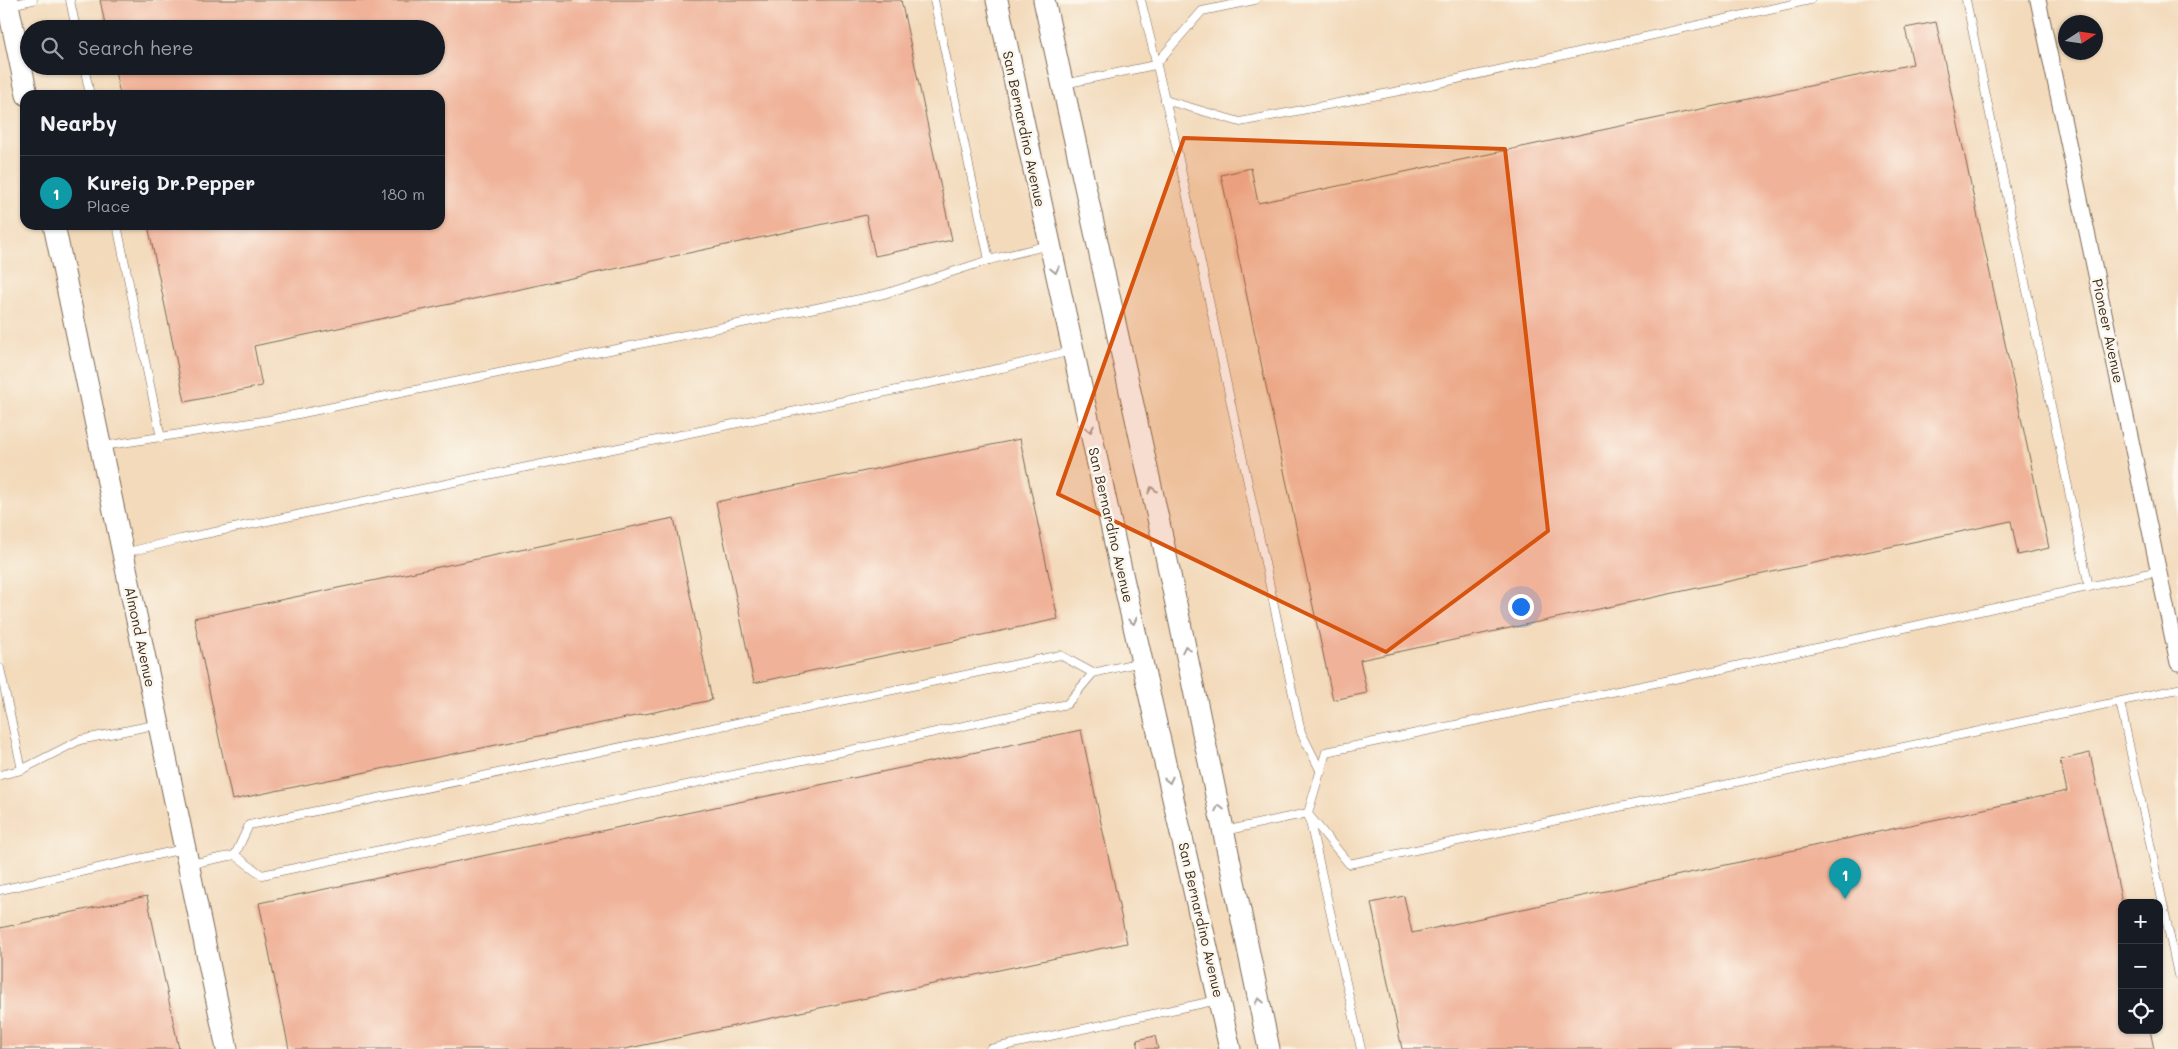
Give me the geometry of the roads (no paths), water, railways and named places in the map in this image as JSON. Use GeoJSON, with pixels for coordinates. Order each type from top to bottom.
{"type":"FeatureCollection","features":[{"type":"Feature","properties":{"kind":"main road","name":"San Bernardino Avenue"},"geometry":{"type":"LineString","coordinates":[[997,0],[1142,662],[1230,1049]]}},
{"type":"Feature","properties":{"kind":"main road"},"geometry":{"type":"LineString","coordinates":[[1044,0],[1161,532],[1269,1049]]}},
{"type":"Feature","properties":{"kind":"main road"},"geometry":{"type":"LineString","coordinates":[[5,5],[20,66]]}},
{"type":"Feature","properties":{"kind":"main road"},"geometry":{"type":"LineString","coordinates":[[22,75],[26,90]]}},
{"type":"Feature","properties":{"kind":"main road","name":"Almond Avenue"},"geometry":{"type":"LineString","coordinates":[[55,230],[227,1049]]}},
{"type":"Feature","properties":{"kind":"street","name":"Pioneer Avenue"},"geometry":{"type":"LineString","coordinates":[[2038,0],[2178,663]]}},
{"type":"Feature","properties":{"kind":"lane"},"geometry":{"type":"LineString","coordinates":[[5,5],[33,0]]}},
{"type":"Feature","properties":{"kind":"lane"},"geometry":{"type":"LineString","coordinates":[[70,0],[74,20]]}},
{"type":"Feature","properties":{"kind":"lane"},"geometry":{"type":"LineString","coordinates":[[934,0],[989,260]]}},
{"type":"Feature","properties":{"kind":"lane"},"geometry":{"type":"LineString","coordinates":[[1141,0],[1155,65],[1165,100],[1301,732],[1320,772]]}},
{"type":"Feature","properties":{"kind":"lane"},"geometry":{"type":"LineString","coordinates":[[1062,84],[1155,65],[1202,11],[1255,0]]}},
{"type":"Feature","properties":{"kind":"lane"},"geometry":{"type":"LineString","coordinates":[[1165,100],[1240,122],[1435,84],[1810,0]]}},
{"type":"Feature","properties":{"kind":"lane"},"geometry":{"type":"LineString","coordinates":[[1966,0],[2089,587]]}},
{"type":"Feature","properties":{"kind":"lane"},"geometry":{"type":"LineString","coordinates":[[86,75],[89,90]]}},
{"type":"Feature","properties":{"kind":"lane"},"geometry":{"type":"LineString","coordinates":[[117,230],[161,438]]}},
{"type":"Feature","properties":{"kind":"lane"},"geometry":{"type":"LineString","coordinates":[[101,447],[269,420],[884,294],[989,260],[1050,245]]}},
{"type":"Feature","properties":{"kind":"lane"},"geometry":{"type":"LineString","coordinates":[[123,554],[181,540],[993,370],[1073,350]]}},
{"type":"Feature","properties":{"kind":"lane"},"geometry":{"type":"LineString","coordinates":[[1360,1049],[1308,813],[1326,752],[1722,669],[2159,571]]}},
{"type":"Feature","properties":{"kind":"lane"},"geometry":{"type":"LineString","coordinates":[[235,855],[249,825],[1060,655],[1093,672],[1142,662]]}},
{"type":"Feature","properties":{"kind":"lane"},"geometry":{"type":"LineString","coordinates":[[0,668],[22,770]]}},
{"type":"Feature","properties":{"kind":"lane"},"geometry":{"type":"LineString","coordinates":[[0,890],[187,857],[235,855],[262,875],[1067,704],[1093,672]]}},
{"type":"Feature","properties":{"kind":"lane"},"geometry":{"type":"LineString","coordinates":[[1308,813],[1348,864],[2178,689]]}},
{"type":"Feature","properties":{"kind":"lane"},"geometry":{"type":"LineString","coordinates":[[2120,702],[2178,975]]}},
{"type":"Feature","properties":{"kind":"lane"},"geometry":{"type":"LineString","coordinates":[[0,775],[22,770],[80,740],[159,724]]}},
{"type":"Feature","properties":{"kind":"lane"},"geometry":{"type":"LineString","coordinates":[[1224,831],[1308,813]]}},
{"type":"Feature","properties":{"kind":"lane"},"geometry":{"type":"LineString","coordinates":[[990,1049],[1219,1000]]}},
{"type":"Feature","properties":{"kind":"place","name":"Kureig Dr.Pepper"},"geometry":{"type":"Point","coordinates":[1845,899]}}]}
